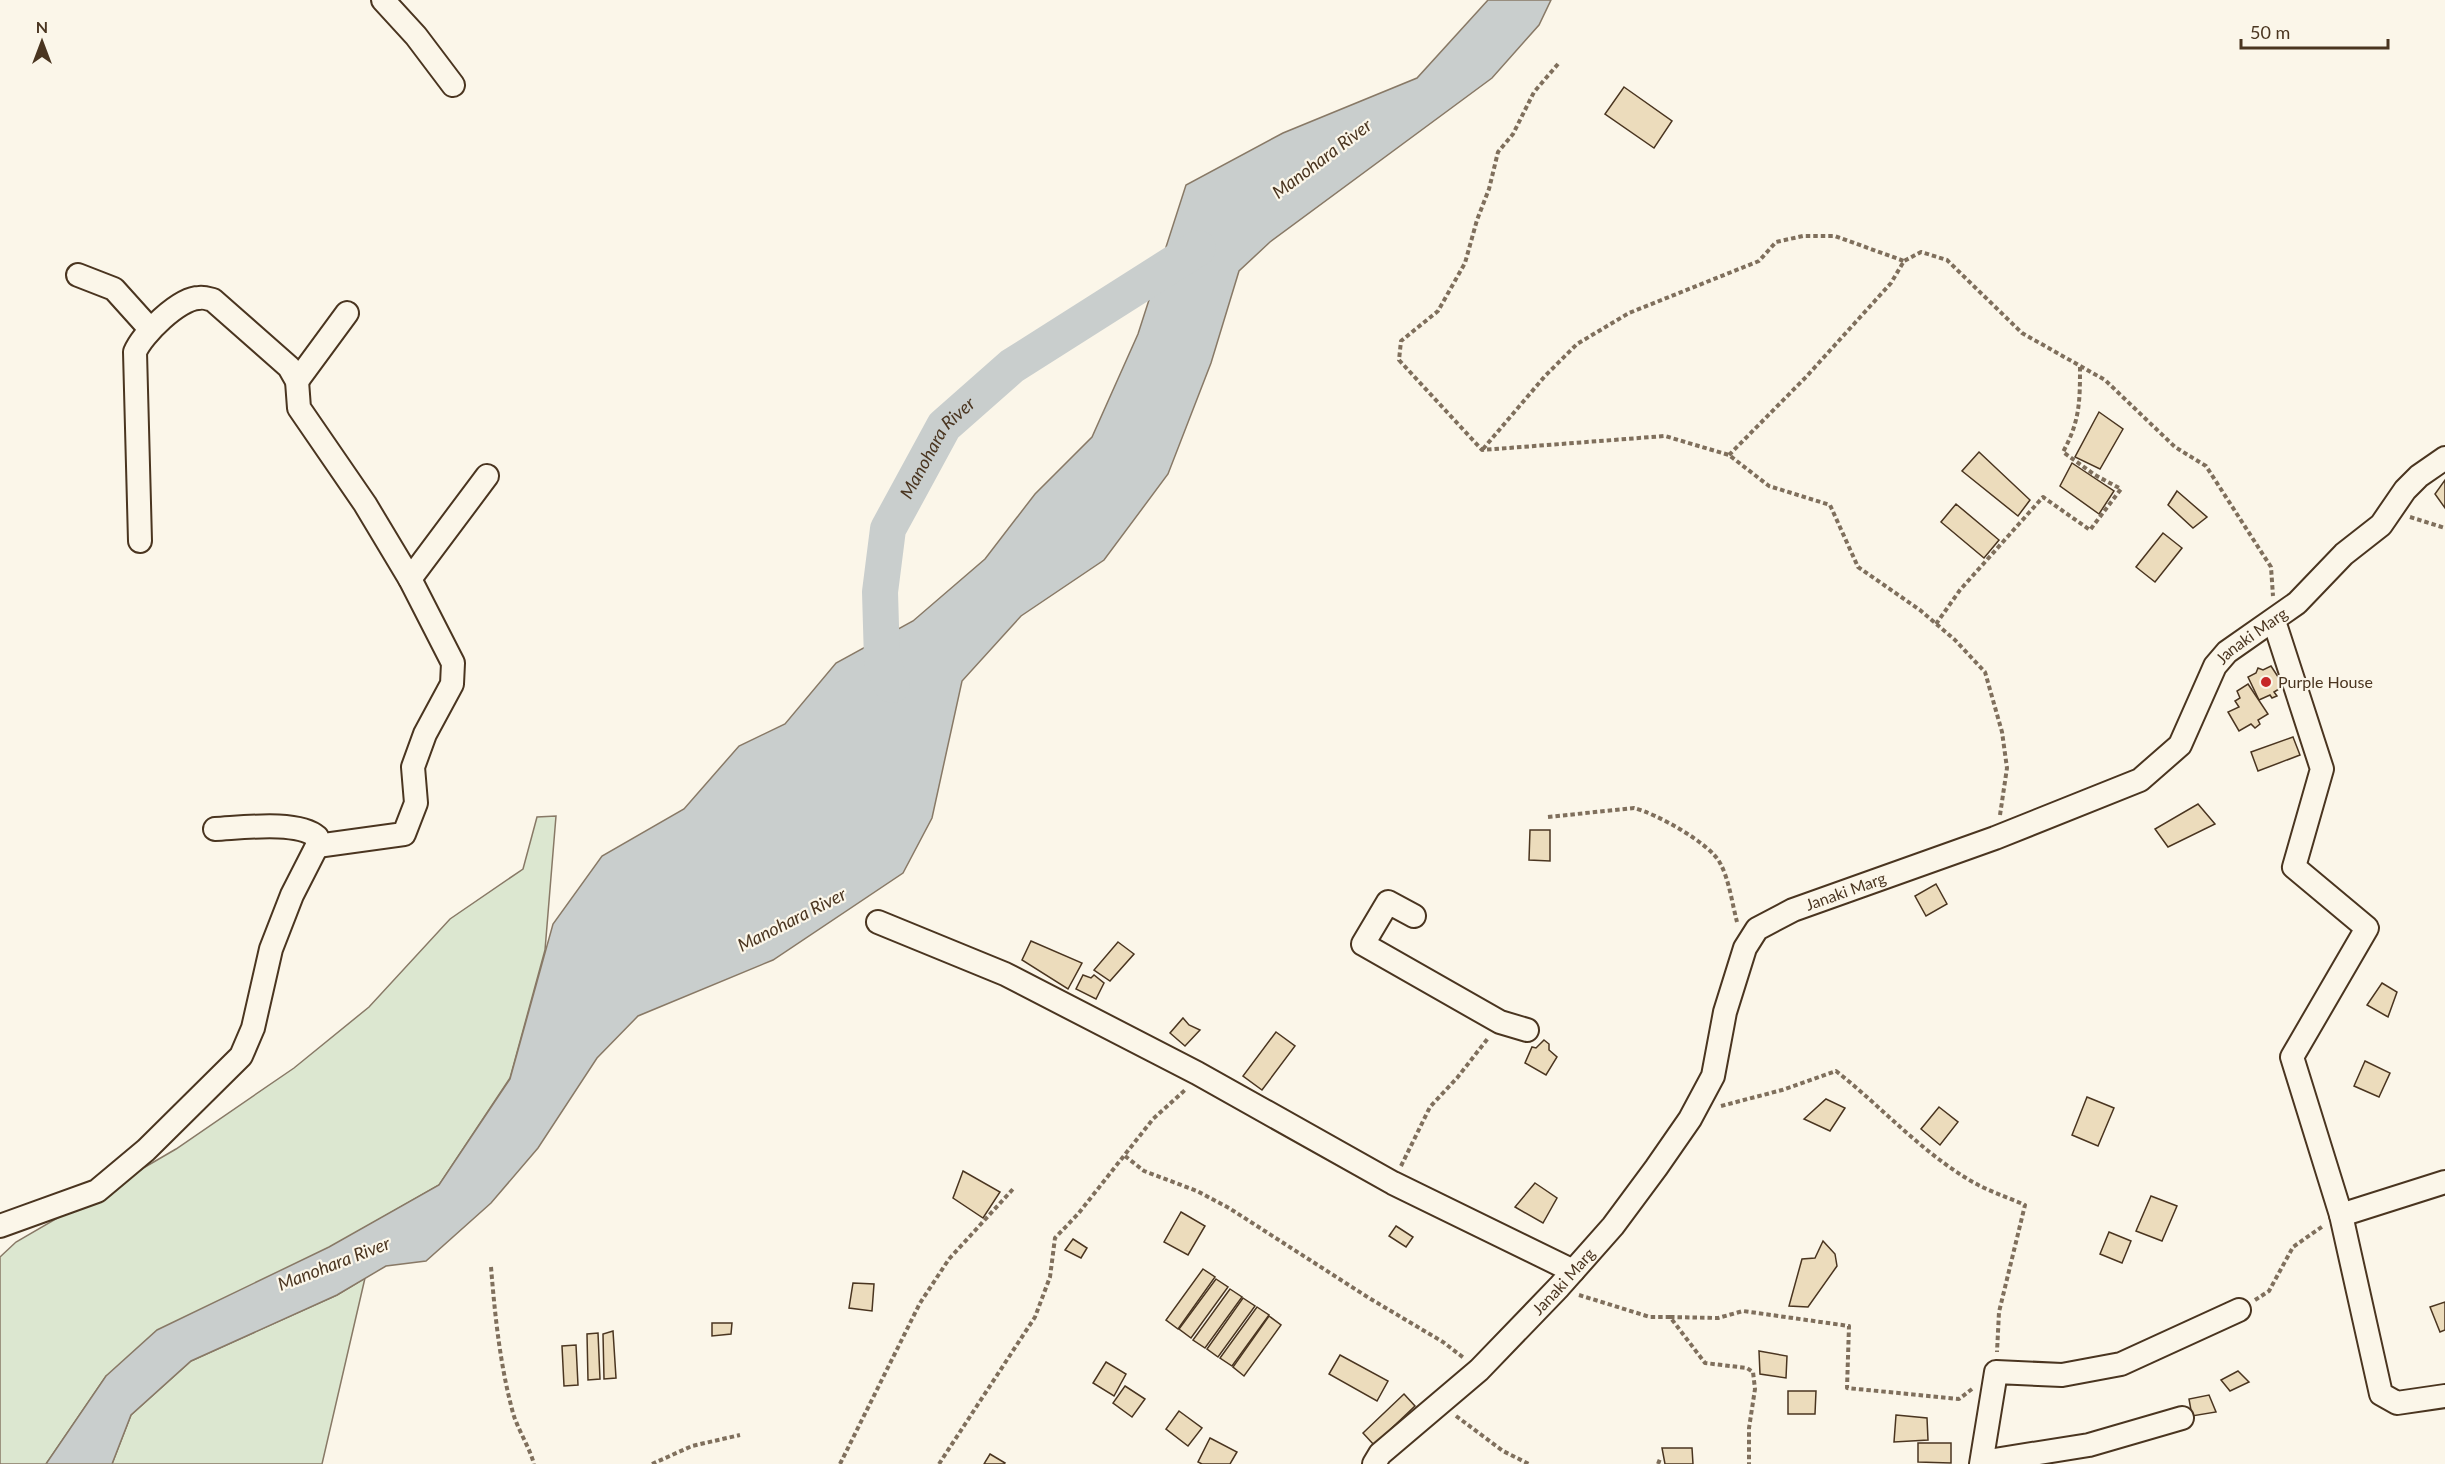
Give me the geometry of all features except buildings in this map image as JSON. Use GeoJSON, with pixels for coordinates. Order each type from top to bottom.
{"type":"FeatureCollection","features":[{"type":"Feature","properties":{"kind":"street"},"geometry":{"type":"LineString","coordinates":[[383,0],[416,36],[453,85]]}},
{"type":"Feature","properties":{"kind":"street"},"geometry":{"type":"LineString","coordinates":[[78,275],[114,289],[150,329]]}},
{"type":"Feature","properties":{"kind":"street"},"geometry":{"type":"LineString","coordinates":[[140,541],[135,352],[141,339],[150,329],[187,302],[197,297],[213,300],[290,368],[297,381],[299,408],[365,504],[410,579],[453,663],[452,684],[425,734],[413,768],[416,803],[404,834],[317,846]]}},
{"type":"Feature","properties":{"kind":"street"},"geometry":{"type":"LineString","coordinates":[[297,381],[347,313]]}},
{"type":"Feature","properties":{"kind":"street","name":"Janaki Marg"},"geometry":{"type":"LineString","coordinates":[[1374,1464],[1380,1454],[1479,1370],[1613,1226],[1689,1119],[1713,1076],[1725,1012],[1745,948],[1757,929],[1793,910],[1995,838],[2140,780],[2180,745],[2215,666],[2227,652],[2239,641],[2274,621],[2297,603],[2344,554],[2381,525],[2405,490],[2419,476],[2445,458]]}},
{"type":"Feature","properties":{"kind":"street"},"geometry":{"type":"LineString","coordinates":[[410,579],[487,476]]}},
{"type":"Feature","properties":{"kind":"street"},"geometry":{"type":"LineString","coordinates":[[2274,621],[2322,769],[2294,867],[2367,928],[2292,1057],[2341,1215],[2381,1394],[2397,1403],[2445,1396]]}},
{"type":"Feature","properties":{"kind":"street"},"geometry":{"type":"LineString","coordinates":[[0,1226],[97,1191],[146,1150],[241,1056],[253,1028],[271,949],[292,895],[317,846],[317,837],[311,831],[277,826],[215,829]]}},
{"type":"Feature","properties":{"kind":"street"},"geometry":{"type":"LineString","coordinates":[[1414,916],[1388,902],[1363,944],[1500,1022],[1527,1030]]}},
{"type":"Feature","properties":{"kind":"street"},"geometry":{"type":"LineString","coordinates":[[878,922],[1005,974],[1197,1073],[1566,1279]]}},
{"type":"Feature","properties":{"kind":"street"},"geometry":{"type":"LineString","coordinates":[[2341,1215],[2445,1182]]}},
{"type":"Feature","properties":{"kind":"street"},"geometry":{"type":"LineString","coordinates":[[2182,1418],[2089,1445],[1982,1463],[1996,1372],[2062,1376],[2121,1364],[2239,1310]]}},
{"type":"Feature","properties":{"kind":"path"},"geometry":{"type":"LineString","coordinates":[[1482,450],[1399,360],[1401,341],[1438,311],[1465,262],[1489,189],[1498,152],[1513,134],[1534,92],[1558,64]]}},
{"type":"Feature","properties":{"kind":"path"},"geometry":{"type":"LineString","coordinates":[[1482,450],[1545,376],[1577,344],[1629,313],[1683,289],[1759,261],[1776,242],[1803,236],[1835,236],[1904,261]]}},
{"type":"Feature","properties":{"kind":"path"},"geometry":{"type":"LineString","coordinates":[[1729,454],[1806,377],[1835,342],[1891,283],[1904,261],[1921,252],[1947,260],[2022,333],[2105,380],[2175,447],[2206,466],[2271,567],[2274,621]]}},
{"type":"Feature","properties":{"kind":"path"},"geometry":{"type":"LineString","coordinates":[[1936,624],[1960,590],[2043,497],[2090,531],[2121,489],[2095,475],[2063,452],[2074,431],[2080,409],[2080,366]]}},
{"type":"Feature","properties":{"kind":"path"},"geometry":{"type":"LineString","coordinates":[[1482,450],[1665,436],[1729,454],[1769,486],[1830,505],[1858,567],[1936,624],[1985,672],[2002,732],[2007,768],[1995,838]]}},
{"type":"Feature","properties":{"kind":"path"},"geometry":{"type":"LineString","coordinates":[[2392,512],[2445,528]]}},
{"type":"Feature","properties":{"kind":"path"},"geometry":{"type":"LineString","coordinates":[[1548,817],[1634,808],[1644,810],[1681,831],[1711,852],[1720,863],[1745,948]]}},
{"type":"Feature","properties":{"kind":"path"},"geometry":{"type":"LineString","coordinates":[[1393,1183],[1430,1107],[1457,1078],[1500,1022]]}},
{"type":"Feature","properties":{"kind":"path"},"geometry":{"type":"LineString","coordinates":[[1566,1279],[1615,1308],[1650,1317],[1718,1318],[1743,1311],[1849,1326],[1847,1388],[1959,1399],[1996,1372],[1999,1312],[2025,1205],[1970,1180],[1934,1155],[1900,1129],[1862,1091],[1836,1071],[1689,1119]]}},
{"type":"Feature","properties":{"kind":"path"},"geometry":{"type":"LineString","coordinates":[[939,1464],[1035,1317],[1050,1277],[1055,1238],[1078,1214],[1153,1119],[1180,1095],[1197,1073]]}},
{"type":"Feature","properties":{"kind":"path"},"geometry":{"type":"LineString","coordinates":[[1125,1156],[1143,1171],[1197,1191],[1229,1208],[1369,1298],[1443,1342],[1479,1370]]}},
{"type":"Feature","properties":{"kind":"path"},"geometry":{"type":"LineString","coordinates":[[840,1464],[920,1303],[950,1259],[1013,1189]]}},
{"type":"Feature","properties":{"kind":"path"},"geometry":{"type":"LineString","coordinates":[[2239,1310],[2269,1291],[2293,1247],[2341,1215]]}},
{"type":"Feature","properties":{"kind":"path"},"geometry":{"type":"LineString","coordinates":[[491,1267],[495,1318],[505,1378],[514,1416],[534,1464]]}},
{"type":"Feature","properties":{"kind":"path"},"geometry":{"type":"LineString","coordinates":[[1670,1317],[1705,1363],[1747,1368],[1753,1372],[1755,1389],[1749,1428],[1749,1464]]}},
{"type":"Feature","properties":{"kind":"path"},"geometry":{"type":"LineString","coordinates":[[1441,1401],[1461,1421],[1503,1451],[1529,1464]]}},
{"type":"Feature","properties":{"kind":"path"},"geometry":{"type":"LineString","coordinates":[[652,1464],[692,1446],[740,1436]]}},
{"type":"Feature","properties":{"kind":"green space"},"geometry":{"type":"Polygon","coordinates":[[[556,816],[545,950],[510,1078],[439,1185],[106,1376],[46,1464],[0,1464],[0,1257],[16,1242],[176,1149],[294,1068],[369,1007],[450,919],[523,869],[537,817],[556,816]]]}},
{"type":"Feature","properties":{"kind":"green space"},"geometry":{"type":"Polygon","coordinates":[[[365,1278],[322,1464],[112,1464],[131,1415],[191,1361],[337,1295],[365,1278]]]}},
{"type":"Feature","properties":{"kind":"water"},"geometry":{"type":"Polygon","coordinates":[[[1488,0],[1551,0],[1539,25],[1492,78],[1270,242],[1239,271],[1211,363],[1168,474],[1104,560],[1021,616],[962,681],[932,818],[903,873],[773,960],[638,1016],[597,1058],[538,1148],[491,1203],[426,1261],[386,1266],[337,1295],[191,1361],[131,1415],[112,1464],[46,1464],[106,1376],[157,1330],[329,1247],[439,1185],[510,1079],[553,924],[602,856],[684,809],[739,746],[785,724],[836,663],[913,621],[985,559],[1035,494],[1092,437],[1138,334],[1186,185],[1283,133],[1417,78],[1488,0]]]}},
{"type":"Feature","properties":{"kind":"waterway","name":"Manohara River"},"geometry":{"type":"LineString","coordinates":[[892,685],[882,660],[880,592],[888,529],[944,426],[1012,366],[1198,248]]}},
{"type":"Feature","properties":{"kind":"place","name":"Purple House"},"geometry":{"type":"Point","coordinates":[2266,682]}}]}
